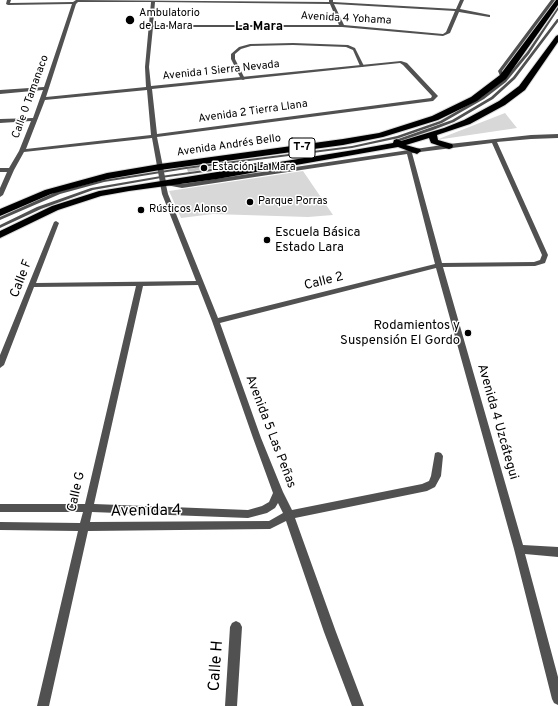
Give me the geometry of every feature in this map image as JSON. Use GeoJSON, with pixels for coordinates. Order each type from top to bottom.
{"type":"FeatureCollection","features":[{"type":"Feature","properties":{"kind":"highway","name":"Avenida Andrés Bello"},"geometry":{"type":"LineString","coordinates":[[0,235],[39,214],[70,202],[109,192],[161,175],[380,135],[423,122],[458,108],[486,92],[503,77],[558,1]]}},
{"type":"Feature","properties":{"kind":"highway","name":"Avenida Andrés Bello"},"geometry":{"type":"LineString","coordinates":[[0,213],[41,195],[70,185],[107,176],[161,175],[336,156],[398,140],[413,147],[433,134],[467,122],[502,103],[522,88],[558,37]]}},
{"type":"Feature","properties":{"kind":"highway"},"geometry":{"type":"LineString","coordinates":[[380,135],[398,140],[399,134],[442,118],[458,108]]}},
{"type":"Feature","properties":{"kind":"highway"},"geometry":{"type":"LineString","coordinates":[[433,134],[433,138],[437,143],[449,146]]}},
{"type":"Feature","properties":{"kind":"highway"},"geometry":{"type":"LineString","coordinates":[[413,147],[427,149]]}},
{"type":"Feature","properties":{"kind":"street"},"geometry":{"type":"LineString","coordinates":[[9,0],[8,4],[76,1],[331,2],[457,10],[489,16]]}},
{"type":"Feature","properties":{"kind":"street"},"geometry":{"type":"LineString","coordinates":[[393,6],[398,0]]}},
{"type":"Feature","properties":{"kind":"street"},"geometry":{"type":"LineString","coordinates":[[457,10],[462,0]]}},
{"type":"Feature","properties":{"kind":"street"},"geometry":{"type":"LineString","coordinates":[[503,77],[500,71],[553,0]]}},
{"type":"Feature","properties":{"kind":"street","name":"Calle 0 Tamanaco"},"geometry":{"type":"LineString","coordinates":[[0,195],[11,170],[22,151],[35,120],[76,1]]}},
{"type":"Feature","properties":{"kind":"street","name":"Avenida 5 Las Peñas"},"geometry":{"type":"LineString","coordinates":[[153,1],[152,26],[147,67],[154,136],[165,194],[216,321],[278,493],[289,515],[358,706]]}},
{"type":"Feature","properties":{"kind":"street"},"geometry":{"type":"LineString","coordinates":[[331,2],[342,26]]}},
{"type":"Feature","properties":{"kind":"street","name":"Avenida 4 Yohama"},"geometry":{"type":"LineString","coordinates":[[152,26],[342,26],[443,35],[448,33],[457,10]]}},
{"type":"Feature","properties":{"kind":"street","name":"Avenida 1 Sierra Nevada"},"geometry":{"type":"LineString","coordinates":[[43,99],[401,62]]}},
{"type":"Feature","properties":{"kind":"street","name":"Avenida 2 Tierra Llana"},"geometry":{"type":"LineString","coordinates":[[22,151],[154,136],[433,99],[435,96],[405,64],[401,62]]}},
{"type":"Feature","properties":{"kind":"street"},"geometry":{"type":"LineString","coordinates":[[0,92],[47,88]]}},
{"type":"Feature","properties":{"kind":"street"},"geometry":{"type":"LineString","coordinates":[[0,121],[35,120]]}},
{"type":"Feature","properties":{"kind":"street"},"geometry":{"type":"LineString","coordinates":[[427,149],[558,136]]}},
{"type":"Feature","properties":{"kind":"street","name":"Calle 2"},"geometry":{"type":"LineString","coordinates":[[216,321],[439,265],[535,264],[543,261],[545,254],[494,142]]}},
{"type":"Feature","properties":{"kind":"street"},"geometry":{"type":"LineString","coordinates":[[161,175],[182,186],[413,147]]}},
{"type":"Feature","properties":{"kind":"street","name":"Avenida 4 Uzcátegui"},"geometry":{"type":"LineString","coordinates":[[413,147],[439,265],[519,549],[558,700]]}},
{"type":"Feature","properties":{"kind":"street"},"geometry":{"type":"LineString","coordinates":[[0,170],[11,170]]}},
{"type":"Feature","properties":{"kind":"street","name":"Calle F"},"geometry":{"type":"LineString","coordinates":[[0,366],[56,223]]}},
{"type":"Feature","properties":{"kind":"street"},"geometry":{"type":"LineString","coordinates":[[32,285],[201,283]]}},
{"type":"Feature","properties":{"kind":"street","name":"Calle G"},"geometry":{"type":"LineString","coordinates":[[43,706],[140,284]]}},
{"type":"Feature","properties":{"kind":"street","name":"Avenida 4"},"geometry":{"type":"LineString","coordinates":[[0,526],[270,526],[289,515],[424,488],[432,484],[436,476],[438,456]]}},
{"type":"Feature","properties":{"kind":"street"},"geometry":{"type":"LineString","coordinates":[[0,508],[88,508],[254,514],[268,508],[278,493]]}},
{"type":"Feature","properties":{"kind":"street"},"geometry":{"type":"LineString","coordinates":[[519,549],[558,552]]}},
{"type":"Feature","properties":{"kind":"street","name":"Calle H"},"geometry":{"type":"LineString","coordinates":[[231,706],[236,627]]}},
{"type":"Feature","properties":{"kind":"lane"},"geometry":{"type":"LineString","coordinates":[[398,140],[451,117],[496,90],[517,68],[558,8]]}},
{"type":"Feature","properties":{"kind":"lane"},"geometry":{"type":"LineString","coordinates":[[0,227],[39,208],[69,196],[115,184],[161,175],[398,140],[432,129],[453,120],[492,98],[514,78],[558,20]]}},
{"type":"Feature","properties":{"kind":"lane"},"geometry":{"type":"LineString","coordinates":[[243,79],[233,58],[234,54],[240,48],[251,45],[293,44],[348,46],[354,49],[362,66]]}},
{"type":"Feature","properties":{"kind":"lane"},"geometry":{"type":"LineString","coordinates":[[0,219],[51,196],[81,186],[111,179],[161,175]]}},
{"type":"Feature","properties":{"kind":"shaded area"},"geometry":{"type":"Polygon","coordinates":[[[505,113],[517,128],[436,140],[505,113]]]}},
{"type":"Feature","properties":{"kind":"shaded area","name":"Parque Porras"},"geometry":{"type":"Polygon","coordinates":[[[303,171],[333,215],[308,217],[213,214],[181,218],[169,191],[303,171]]]}},
{"type":"Feature","properties":{"kind":"building","name":"Estación La Mara"},"geometry":{"type":"Polygon","coordinates":[[[221,165],[221,167],[188,172],[187,169],[221,165]]]}},
{"type":"Feature","properties":{"kind":"place","name":"Ambulatorio de La Mara"},"geometry":{"type":"Point","coordinates":[130,20]}},
{"type":"Feature","properties":{"kind":"place","name":"Estación La Mara"},"geometry":{"type":"Point","coordinates":[204,168]}},
{"type":"Feature","properties":{"kind":"place","name":"Parque Porras"},"geometry":{"type":"Point","coordinates":[250,202]}},
{"type":"Feature","properties":{"kind":"place","name":"Rústicos Alonso"},"geometry":{"type":"Point","coordinates":[141,210]}},
{"type":"Feature","properties":{"kind":"place","name":"Escuela Básica Estado Lara"},"geometry":{"type":"Point","coordinates":[267,240]}},
{"type":"Feature","properties":{"kind":"place","name":"Rodamientos y Suspensión El Gordo"},"geometry":{"type":"Point","coordinates":[468,333]}},
{"type":"Feature","properties":{"kind":"district","name":"La Mara"},"geometry":{"type":"Point","coordinates":[259,27]}}]}
